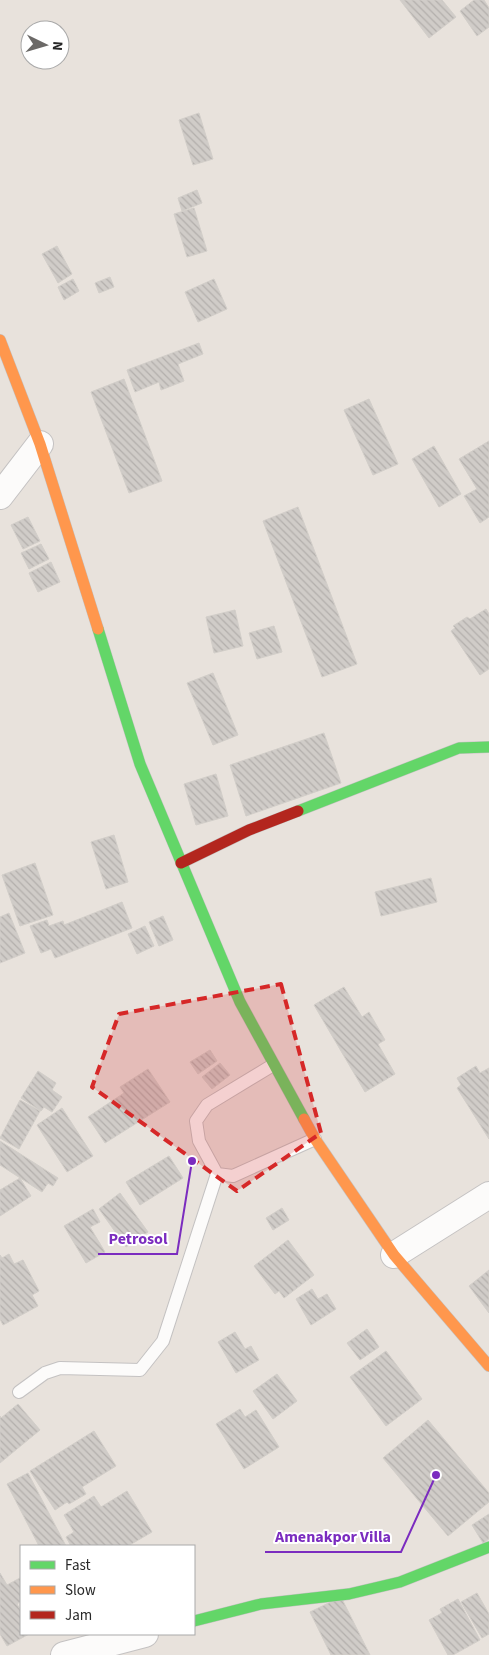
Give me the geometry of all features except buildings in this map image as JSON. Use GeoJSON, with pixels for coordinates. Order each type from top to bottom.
{"type":"FeatureCollection","features":[{"type":"Feature","properties":{"kind":"main road"},"geometry":{"type":"LineString","coordinates":[[0,340],[40,444],[140,764],[240,1002],[315,1139],[394,1255],[489,1366]]}},
{"type":"Feature","properties":{"kind":"main road"},"geometry":{"type":"LineString","coordinates":[[181,863],[249,830],[388,775],[460,748],[489,747]]}},
{"type":"Feature","properties":{"kind":"main road"},"geometry":{"type":"LineString","coordinates":[[195,1621],[261,1604],[349,1594],[400,1582],[489,1547]]}},
{"type":"Feature","properties":{"kind":"street"},"geometry":{"type":"LineString","coordinates":[[0,496],[40,444]]}},
{"type":"Feature","properties":{"kind":"street"},"geometry":{"type":"LineString","coordinates":[[394,1255],[489,1195]]}},
{"type":"Feature","properties":{"kind":"street"},"geometry":{"type":"LineString","coordinates":[[64,1655],[141,1635]]}},
{"type":"Feature","properties":{"kind":"lane"},"geometry":{"type":"LineString","coordinates":[[19,1392],[45,1374],[60,1368],[140,1370],[153,1356],[163,1341],[217,1174],[199,1142],[196,1121],[206,1105],[273,1065]]}},
{"type":"Feature","properties":{"kind":"lane"},"geometry":{"type":"LineString","coordinates":[[217,1174],[233,1176],[315,1139]]}},
{"type":"Feature","properties":{"kind":"highlighted area"},"geometry":{"type":"Polygon","coordinates":[[[281,984],[321,1133],[237,1191],[92,1087],[119,1014],[281,984]]]}},
{"type":"Feature","properties":{"kind":"traffic: fast"},"geometry":{"type":"LineString","coordinates":[[98,629],[140,764],[240,1002],[304,1119]]}},
{"type":"Feature","properties":{"kind":"traffic: fast"},"geometry":{"type":"LineString","coordinates":[[298,811],[459,748],[489,747]]}},
{"type":"Feature","properties":{"kind":"traffic: fast"},"geometry":{"type":"LineString","coordinates":[[195,1621],[261,1604],[349,1594],[400,1582],[489,1547]]}},
{"type":"Feature","properties":{"kind":"traffic: slow"},"geometry":{"type":"LineString","coordinates":[[0,340],[40,444],[98,629]]}},
{"type":"Feature","properties":{"kind":"traffic: slow"},"geometry":{"type":"LineString","coordinates":[[304,1119],[315,1139],[394,1255],[489,1366]]}},
{"type":"Feature","properties":{"kind":"traffic: jam"},"geometry":{"type":"LineString","coordinates":[[181,863],[249,830],[298,811]]}},
{"type":"Feature","properties":{"kind":"place","name":"Petrosol"},"geometry":{"type":"Point","coordinates":[192,1161]}},
{"type":"Feature","properties":{"kind":"place","name":"Amenakpor Villa"},"geometry":{"type":"Point","coordinates":[436,1475]}}]}
